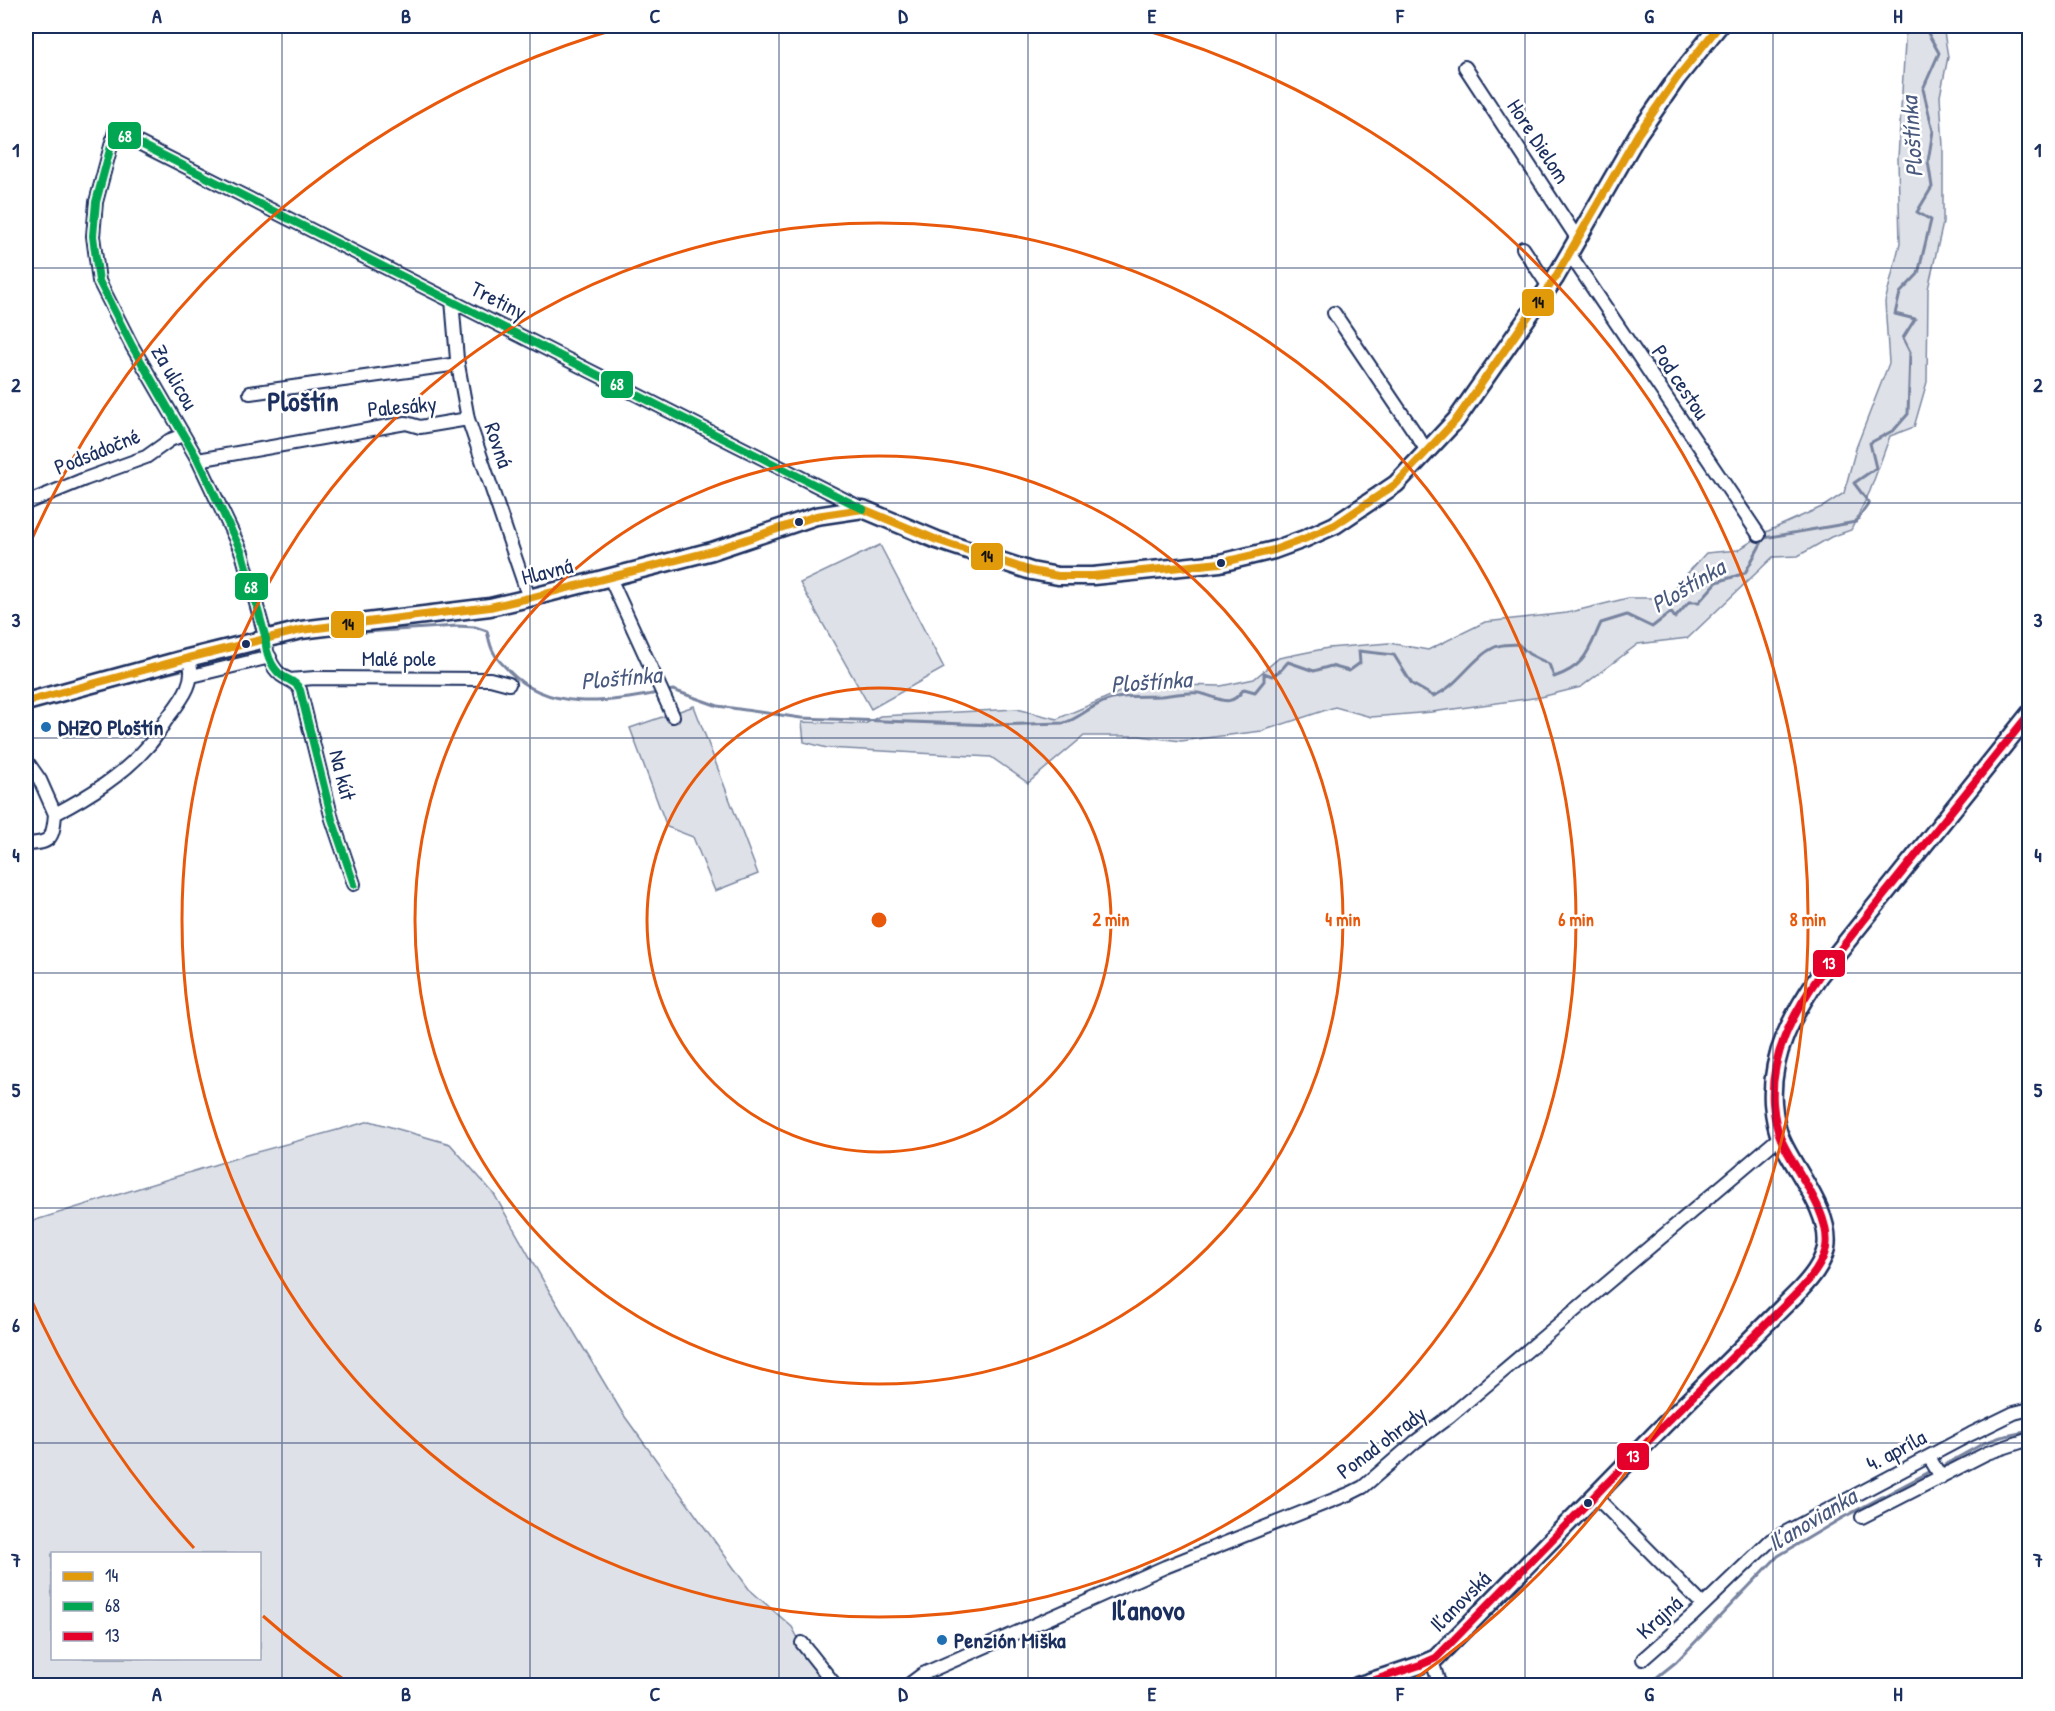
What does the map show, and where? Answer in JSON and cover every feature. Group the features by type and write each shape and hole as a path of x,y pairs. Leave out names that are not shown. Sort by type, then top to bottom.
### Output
{"street":[{"path":"863,509 937,540 1048,574 1093,576 1187,567 1228,561 1274,550 1321,532 1362,509 1396,484 1456,420 1550,287 1642,128 1682,72 1719,26"},
{"name":"Hore Dielom","path":"1465,67 1573,245"},
{"name":"Tretiny","path":"115,131 863,509"},
{"name":"Za ulicou","path":"115,131 96,202 93,236 99,281 198,460 242,553 264,647"},
{"name":"Pod cestou","path":"1573,245 1759,536"},
{"path":"1523,248 1550,287"},
{"name":"Rovná","path":"452,300 458,364 468,419 529,598"},
{"path":"1334,313 1428,452"},
{"path":"250,393 458,364"},
{"name":"Palesáky","path":"198,460 406,423 420,428 468,419"},
{"name":"Podsádočné","path":"26,503 146,457 170,440 183,435"},
{"name":"Hlavná","path":"26,702 191,667 264,647 301,630 489,607 529,598 712,551 816,516 863,509"},
{"path":"610,578 673,716"},
{"path":"55,814 93,792 130,764 149,745 177,706 191,667 264,647"},
{"name":"Na kút","path":"264,647 278,672 298,686 303,696 330,813 354,884"},
{"name":"Malé pole","path":"289,680 315,678 490,679 509,684"},
{"name":"Iľanovská","path":"1357,1686 1432,1661 1815,1273 1826,1247 1826,1232 1822,1215 1780,1137 1773,1102 1775,1069 1784,1036 1798,1007 1830,962 2030,713"},
{"path":"26,760 40,780 55,814 53,832 49,840 26,844"},
{"name":"Ponad ohrady","path":"907,1686 923,1674 1165,1567 1363,1487 1780,1137"},
{"name":"4. apríla","path":"1862,1517 2014,1413 2030,1409"},
{"name":"4. apríla","path":"1703,1605 1771,1540 1935,1468 1987,1453 2014,1442 2030,1439"},
{"path":"1595,1496 1703,1605"},
{"name":"Krajná","path":"1643,1659 1703,1605"},
{"path":"802,1643 836,1686"},
{"path":"1432,1661 1440,1686"}],"shaded area":[{"path":"1906,26 1943,26 1948,57 1940,96 1943,223 1928,289 1927,382 1914,427 1890,436 1870,491 1851,530 1831,537 1798,556 1773,557 1688,638 1638,644 1581,687 1541,697 1432,712 1371,717 1335,707 1262,731 1181,741 1139,736 1084,736 1028,783 991,757 827,748 804,742 802,722 865,724 880,716 1017,709 1057,719 1138,684 1221,686 1254,679 1279,658 1328,648 1389,643 1428,650 1485,622 1567,613 1628,598 1665,598 1706,553 1738,550 1768,531 1824,506 1844,493 1856,448 1889,363 1885,302 1900,243 1898,158"},
{"path":"880,545 944,668 871,709 800,583"},
{"path":"694,706 758,874 715,891 693,837 667,827 630,728"},
{"path":"370,1121 450,1144 494,1194 623,1414 749,1589 792,1627 823,1685 26,1686 26,1223 246,1155"}],"waterway":[{"name":"Ploštínka","path":"667,691 673,690 718,706 801,718 993,725 1064,723 1101,703 1123,697 1198,693 1228,701 1238,696 1244,689 1255,692 1264,681 1264,673 1272,676 1288,662 1314,671 1331,666 1349,671 1360,663 1359,651 1394,655 1412,684 1433,696 1449,687 1486,652 1500,645 1518,644 1529,654 1549,664 1554,677 1565,673 1580,662 1601,623 1627,615 1652,627 1671,612 1675,618 1689,602 1699,602 1717,582 1745,573 1764,538 1856,522 1869,503 1854,483 1876,468 1870,443 1894,430 1908,414 1910,352 1903,338 1915,319 1895,314 1900,293 1918,274 1931,220 1917,212 1932,187 1928,161 1933,131 1923,89 1939,53 1924,26"},
{"name":"Ploštínka","path":"335,634 457,626 475,627 487,631 495,656 509,671 524,684 541,693 579,701 619,699 657,693"},
{"name":"Ploštínka","path":"193,668 265,650"},
{"name":"Ploštínka","path":"120,685 186,669"},
{"name":"Ploštínka","path":"26,711 53,703"},
{"name":"Iľanovianka","path":"1939,1468 1984,1443 2030,1431"},
{"name":"Iľanovianka","path":"1644,1686 1676,1662 1778,1556 1842,1518 1933,1470"}],"transit line":[{"name":"14","path":"26,702 301,630 490,607 712,551 816,516 863,509 937,540 1031,571 1058,576 1093,576 1220,563 1274,550 1304,539 1335,525 1396,484 1456,420 1555,278 1638,134 1677,78 1719,26"},
{"name":"68","path":"354,884 332,819 300,690 294,683 277,672 272,663 242,553 198,460 132,346 99,281 93,236 96,202 115,131 863,509"},
{"name":"13","path":"1357,1686 1436,1658 1800,1290 1816,1271 1826,1248 1823,1221 1811,1192 1781,1139 1774,1112 1775,1068 1785,1036 1800,1005 1819,976 2030,713"}],"place":[{"name":"DHZO Ploštín","path":"46,727"},
{"name":"Penzión Miška","path":"942,1640"}],"district":[{"name":"Ploštín","path":"303,401"},
{"name":"Iľanovo","path":"1148,1610"}]}
